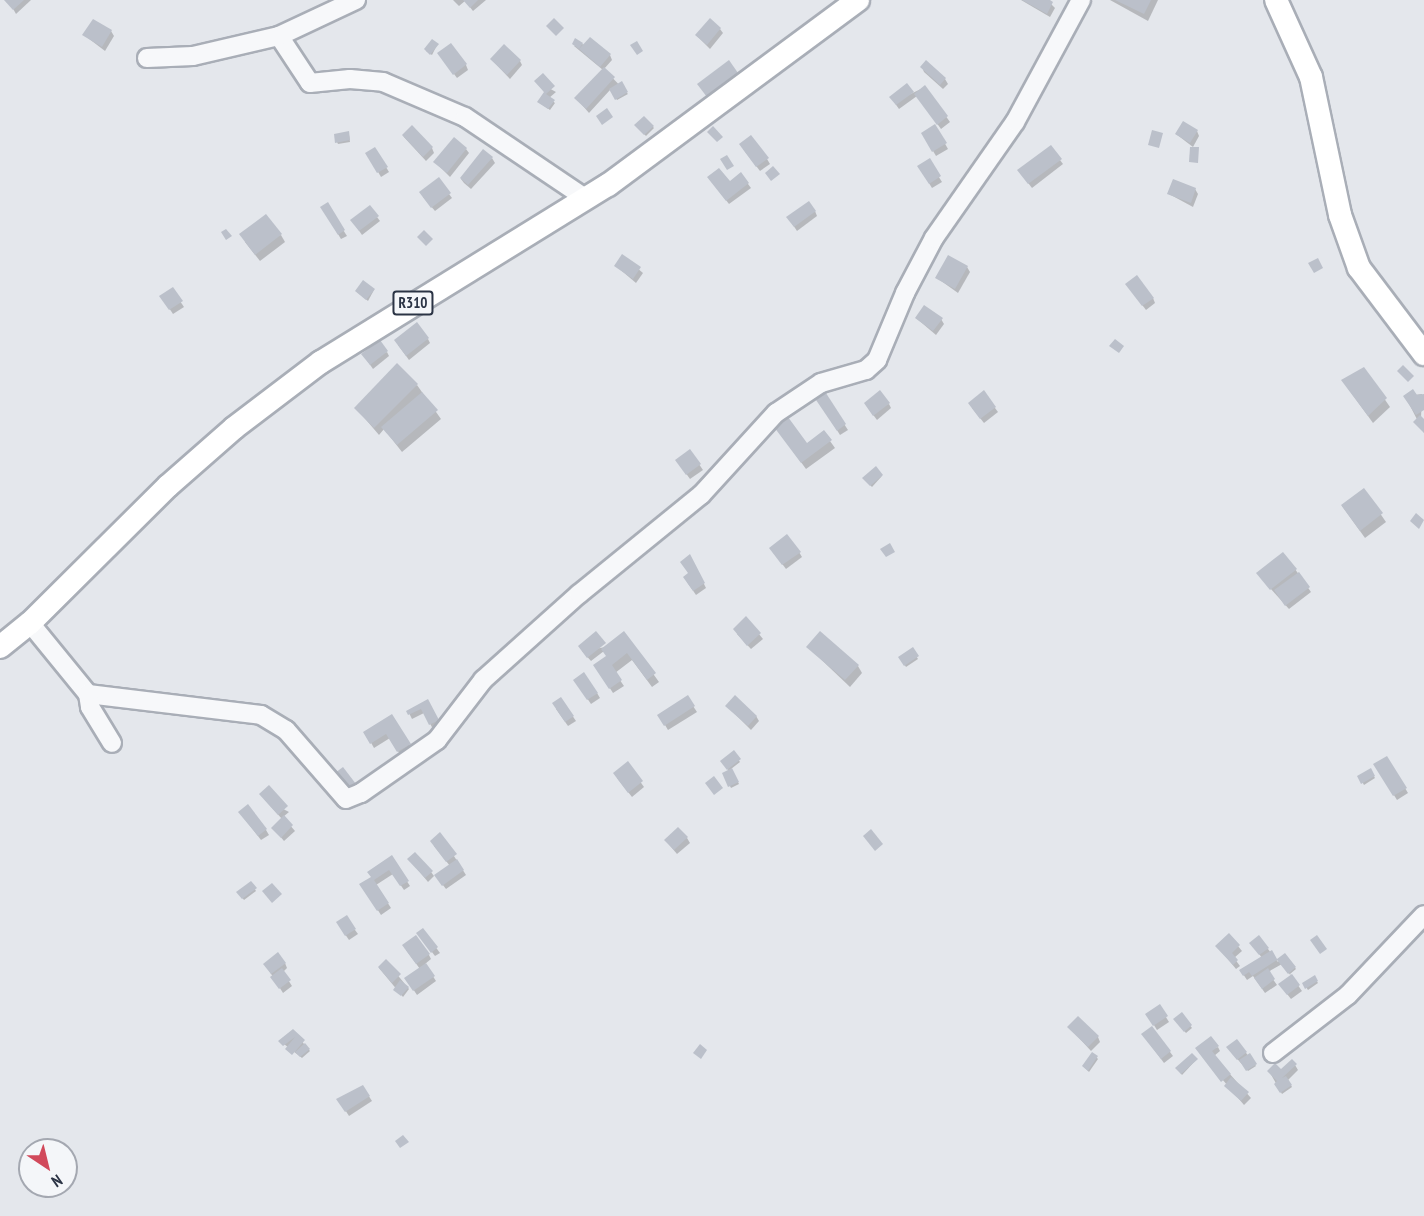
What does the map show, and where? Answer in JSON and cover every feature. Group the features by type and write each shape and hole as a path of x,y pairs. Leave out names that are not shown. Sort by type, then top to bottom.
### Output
{"main road":[{"name":"R310","path":"0,647 30,623 168,486 234,428 330,356 585,198 858,0"},
{"path":"1276,0 1311,76 1340,215 1359,268 1424,354"}],"street":[{"path":"147,58 193,56 279,36 356,0"},
{"path":"88,694 261,715 286,730 346,799 361,793 409,760 451,727 483,680 579,594 701,495 776,413 821,383 866,370 877,360 904,293 934,238 1015,122 1081,0"},
{"path":"279,36 310,83 350,79 383,82 465,117 585,198"},
{"path":"30,623 88,694 90,707 112,743"},
{"path":"1273,1053 1348,995 1424,915"}],"building":[{"path":"4,0 24,0 13,10"},
{"path":"463,0 478,0 470,8"},
{"path":"1022,0 1050,0 1053,2 1047,14"},
{"path":"1115,0 1151,0 1144,14"},
{"path":"554,18 564,28 556,36 546,26"},
{"path":"710,18 721,28 707,45 695,35"},
{"path":"93,19 112,30 102,47 82,35"},
{"path":"590,37 611,54 600,67 579,49"},
{"path":"575,38 583,43 579,49 572,44"},
{"path":"432,39 439,44 430,55 424,49"},
{"path":"637,41 643,51 637,55 630,45"},
{"path":"451,43 467,64 453,75 437,53"},
{"path":"504,44 521,60 507,75 490,59"},
{"path":"729,60 738,73 707,97 697,84"},
{"path":"926,60 946,78 940,85 920,67"},
{"path":"604,67 615,77 586,109 574,98"},
{"path":"543,73 555,86 546,94 555,100 548,109 537,102 544,92 534,81"},
{"path":"622,81 628,92 615,100 609,89"},
{"path":"907,83 914,92 896,105 889,97"},
{"path":"925,85 948,116 937,125 914,94"},
{"path":"607,108 613,117 602,125 596,116"},
{"path":"644,116 654,126 644,135 634,125"},
{"path":"1183,121 1198,130 1190,143 1175,134"},
{"path":"935,124 947,143 932,152 921,133"},
{"path":"412,125 433,147 423,157 402,135"},
{"path":"713,126 723,137 717,142 707,132"},
{"path":"1152,130 1163,133 1159,148 1148,145"},
{"path":"349,131 350,140 335,143 334,134"},
{"path":"751,135 769,158 756,167 739,144"},
{"path":"454,137 467,148 447,173 433,162"},
{"path":"1051,145 1062,159 1028,184 1017,170"},
{"path":"375,147 388,167 377,173 365,153"},
{"path":"1190,147 1199,147 1198,163 1189,162"},
{"path":"483,149 493,157 468,185 460,178"},
{"path":"727,155 734,166 727,170 720,159"},
{"path":"930,158 941,176 929,184 917,166"},
{"path":"773,166 780,174 771,181 765,173"},
{"path":"719,168 730,181 741,172 749,183 726,201 707,177"},
{"path":"439,177 451,193 431,208 419,192"},
{"path":"1173,179 1196,188 1191,203 1167,194"},
{"path":"809,201 816,211 794,227 786,217"},
{"path":"328,202 345,230 338,235 320,207"},
{"path":"370,205 379,216 359,231 350,220"},
{"path":"266,214 282,234 255,255 239,234"},
{"path":"226,229 232,236 226,240 221,232"},
{"path":"424,230 433,239 426,246 417,237"},
{"path":"622,254 641,267 633,279 614,266"},
{"path":"948,255 968,266 955,289 935,278"},
{"path":"1318,258 1323,268 1314,273 1308,263"},
{"path":"1137,275 1154,298 1142,306 1125,284"},
{"path":"363,280 375,289 366,300 355,291"},
{"path":"173,287 183,301 169,310 159,296"},
{"path":"924,305 943,318 933,331 915,318"},
{"path":"417,322 429,338 406,356 394,340"},
{"path":"1115,339 1124,346 1119,353 1109,346"},
{"path":"380,340 388,351 370,365 361,354"},
{"path":"397,363 418,384 374,428 354,408"},
{"path":"1403,365 1414,376 1408,382 1397,371"},
{"path":"1364,367 1387,398 1368,416 1341,380"},
{"path":"1413,389 1417,395 1424,394 1424,410 1416,415 1403,396"},
{"path":"824,390 846,424 837,431 814,397"},
{"path":"880,390 890,403 873,416 864,403"},
{"path":"984,390 996,407 980,419 968,403"},
{"path":"422,392 438,410 397,445 381,427"},
{"path":"1420,415 1424,419 1424,433 1413,422"},
{"path":"788,417 807,443 824,430 832,440 801,463 774,427"},
{"path":"690,449 701,464 686,475 675,460"},
{"path":"876,466 883,475 870,486 862,478"},
{"path":"1364,488 1383,513 1360,531 1341,505"},
{"path":"1416,513 1424,520 1419,529 1410,521"},
{"path":"787,534 801,552 782,565 769,548"},
{"path":"890,543 895,552 886,557 880,549"},
{"path":"1283,552 1297,569 1270,590 1256,573"},
{"path":"690,554 705,583 693,591 683,577 688,573 680,562"},
{"path":"1299,572 1310,587 1285,606 1274,590"},
{"path":"746,616 761,633 747,646 733,629"},
{"path":"596,631 606,643 587,658 578,646"},
{"path":"624,631 656,673 647,680 627,653 612,665 622,680 609,689 593,665 606,656 601,649"},
{"path":"820,631 859,665 845,680 806,647"},
{"path":"913,647 919,656 904,666 898,657"},
{"path":"584,672 598,693 587,700 573,680"},
{"path":"688,695 695,706 664,726 657,715"},
{"path":"735,695 757,716 748,726 725,706"},
{"path":"561,697 574,716 565,722 552,703"},
{"path":"428,699 439,720 429,725 421,709 408,715 406,711"},
{"path":"392,714 411,744 397,752 386,734 370,744 363,732"},
{"path":"734,750 741,759 727,770 720,761"},
{"path":"1387,756 1407,788 1393,796 1373,764"},
{"path":"628,761 643,781 628,793 613,773"},
{"path":"343,767 356,784 347,790 335,773"},
{"path":"732,768 739,782 728,787 722,773"},
{"path":"1371,768 1375,776 1361,784 1357,776"},
{"path":"714,776 723,788 714,795 705,783"},
{"path":"269,785 288,806 278,815 259,794"},
{"path":"248,804 267,829 258,836 238,812"},
{"path":"284,815 293,825 281,838 271,828"},
{"path":"678,827 688,837 674,850 664,840"},
{"path":"871,829 883,844 875,851 863,836"},
{"path":"440,832 457,854 446,862 430,841"},
{"path":"415,852 433,871 425,878 407,859"},
{"path":"392,855 409,881 400,886 389,870 374,880 389,903 377,911 359,884 371,877 367,872"},
{"path":"457,859 464,870 442,886 434,875"},
{"path":"251,881 257,888 242,899 236,892"},
{"path":"272,883 282,894 272,903 262,891"},
{"path":"347,915 356,929 345,936 336,922"},
{"path":"423,928 438,947 431,953 416,933"},
{"path":"1229,933 1240,945 1232,953 1238,960 1233,965 1215,946"},
{"path":"416,935 430,954 416,964 402,945"},
{"path":"1259,935 1269,948 1259,955 1249,943"},
{"path":"1317,935 1327,949 1320,954 1310,940"},
{"path":"1272,950 1277,959 1285,953 1296,967 1288,974 1277,960 1252,976 1249,972 1243,976 1239,970"},
{"path":"278,952 286,963 271,974 263,964"},
{"path":"386,959 401,974 392,983 378,967"},
{"path":"426,963 435,976 413,991 404,978"},
{"path":"282,968 291,980 279,989 270,977"},
{"path":"1268,968 1275,979 1262,989 1254,978"},
{"path":"1292,974 1300,985 1287,995 1278,984"},
{"path":"1315,975 1318,981 1305,989 1302,983"},
{"path":"400,980 409,987 401,996 393,990"},
{"path":"1160,1004 1168,1016 1153,1026 1145,1014"},
{"path":"1182,1012 1192,1025 1184,1032 1173,1019"},
{"path":"1078,1016 1099,1036 1088,1047 1067,1027"},
{"path":"1152,1026 1171,1051 1161,1059 1141,1034"},
{"path":"293,1029 305,1040 292,1055 285,1049 295,1037 283,1046 278,1041"},
{"path":"1211,1036 1219,1046 1212,1051 1231,1074 1221,1082 1195,1048"},
{"path":"1237,1039 1247,1052 1237,1060 1226,1047"},
{"path":"305,1043 310,1049 300,1057 295,1052"},
{"path":"700,1044 707,1050 701,1059 693,1053"},
{"path":"1092,1052 1098,1056 1088,1071 1082,1066"},
{"path":"1192,1053 1198,1059 1181,1074 1175,1068"},
{"path":"1250,1053 1257,1064 1246,1071 1239,1060"},
{"path":"1292,1059 1297,1064 1282,1078 1286,1076 1292,1085 1280,1093 1274,1084 1277,1081 1267,1071 1275,1063 1281,1069"},
{"path":"1231,1077 1249,1092 1241,1101 1224,1086"},
{"path":"363,1085 370,1096 345,1112 336,1099"},
{"path":"403,1135 409,1142 400,1148 395,1141"}]}
